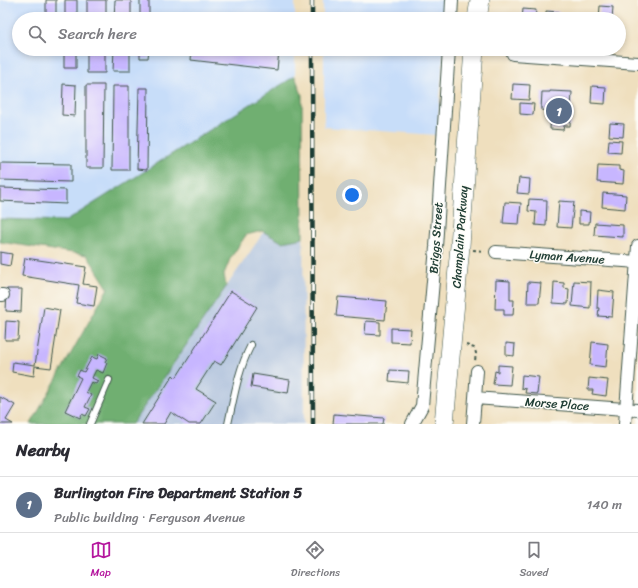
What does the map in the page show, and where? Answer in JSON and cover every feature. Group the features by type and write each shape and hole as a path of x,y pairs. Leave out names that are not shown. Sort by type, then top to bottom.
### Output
{"main road":[{"path":"478,12 480,0"},
{"name":"Champlain Parkway","path":"444,424 460,246 480,56"}],"street":[{"path":"451,12 452,0"},
{"name":"Briggs Street","path":"412,424 422,406 436,247 449,56"},
{"path":"541,56 638,63"},
{"path":"625,424 632,410 638,246"},
{"name":"Lyman Avenue","path":"496,252 637,262"},
{"path":"473,424 477,371"},
{"name":"Morse Place","path":"475,398 632,410"}],"lane":[{"path":"228,424 239,372 251,345"},
{"path":"90,424 109,380"}],"path":[{"path":"465,345 474,348 476,353 475,365 477,371"}],"shaded area":[{"path":"0,0 295,0 295,12 12,12 12,56 295,56 295,76 66,221 0,219"},
{"path":"323,0 448,0 447,12 323,12"},
{"path":"324,56 443,56 437,135 324,127"},
{"path":"303,175 304,424 132,424 226,287"}],"green space":[{"path":"295,76 302,95 303,238 282,242 262,231 246,235 230,259 224,274 226,287 132,424 31,424 108,288 87,255 0,242 0,219 66,221"}],"building":[{"path":"46,0 56,0 56,12 46,12"},
{"path":"65,0 77,0 77,12 65,12"},
{"path":"87,0 106,0 106,12 87,12"},
{"path":"115,0 131,0 131,12 114,12"},
{"path":"140,0 149,0 149,12 140,12"},
{"path":"600,6 613,7 613,12 600,12"},
{"path":"523,9 536,10 536,12 523,12"},
{"path":"64,56 76,56 76,68 64,68"},
{"path":"87,56 105,56 105,73 87,73"},
{"path":"114,56 130,56 130,71 113,71"},
{"path":"140,56 148,56 148,58 140,58"},
{"path":"191,56 278,56 277,70 191,60"},
{"path":"63,84 76,85 75,116 62,115"},
{"path":"513,84 530,85 529,100 512,99"},
{"path":"86,85 104,85 103,168 86,168"},
{"path":"113,86 129,86 129,170 112,170"},
{"path":"592,86 606,87 605,104 591,103"},
{"path":"139,88 148,88 147,170 137,169"},
{"path":"542,92 572,92 570,126 564,126 563,130 550,129 551,111 541,110"},
{"path":"520,103 534,104 533,115 520,114"},
{"path":"610,123 624,124 623,137 609,136"},
{"path":"609,140 622,141 621,153 608,152"},
{"path":"0,163 71,164 71,182 0,180"},
{"path":"598,165 619,166 619,170 624,171 623,184 597,182"},
{"path":"519,178 530,179 529,194 517,193"},
{"path":"0,188 66,190 66,204 0,201"},
{"path":"603,193 626,195 625,209 602,207"},
{"path":"529,199 547,200 546,226 535,225 536,212 528,211"},
{"path":"559,201 574,202 571,228 557,227"},
{"path":"505,202 521,203 519,224 503,223"},
{"path":"579,211 590,212 589,224 579,224"},
{"path":"595,223 623,225 623,237 594,235"},
{"path":"0,252 12,254 10,266 0,264"},
{"path":"25,258 86,267 83,284 97,286 94,306 76,303 79,285 22,276"},
{"path":"496,280 510,281 510,300 514,300 513,315 504,315 504,309 495,309"},
{"path":"574,281 591,282 590,308 572,306"},
{"path":"528,282 541,283 539,303 527,303"},
{"path":"554,282 564,283 564,288 569,289 568,304 553,303"},
{"path":"7,289 22,289 21,312 6,311"},
{"path":"598,290 614,292 612,317 598,316"},
{"path":"231,291 257,307 221,365 214,361 196,389 216,401 201,424 189,424 171,412 164,424 142,424 173,375 176,378"},
{"path":"338,297 387,301 385,320 336,316"},
{"path":"44,307 60,310 51,368 35,366 34,376 12,372 13,362 35,365"},
{"path":"6,321 19,322 18,340 5,340"},
{"path":"366,321 380,322 380,335 365,334"},
{"path":"391,328 411,329 410,343 391,342"},
{"path":"592,342 608,344 606,367 590,365"},
{"path":"506,343 515,344 514,356 506,355"},
{"path":"99,354 107,358 105,362 107,363 103,373 96,370 92,378 98,381 96,384 91,382 86,392 91,395 85,407 90,409 86,416 82,414 80,418 65,411 81,378 77,376 80,370 84,372 92,357 97,359"},
{"path":"498,365 512,366 510,385 493,384 495,371 498,372"},
{"path":"390,370 409,371 408,383 389,381"},
{"path":"253,374 290,380 288,393 251,387"},
{"path":"522,375 539,377 537,394 525,393 526,389 521,388"},
{"path":"589,378 608,380 606,396 592,394 593,390 588,390"},
{"path":"0,397 15,405 6,420 13,424 0,424"},
{"path":"334,414 384,418 383,424 333,424"}],"railway":[{"path":"312,0 312,12"},
{"path":"312,56 313,424"}],"place":[{"name":"Burlington Fire Department Station 5","path":"559,111"}]}
